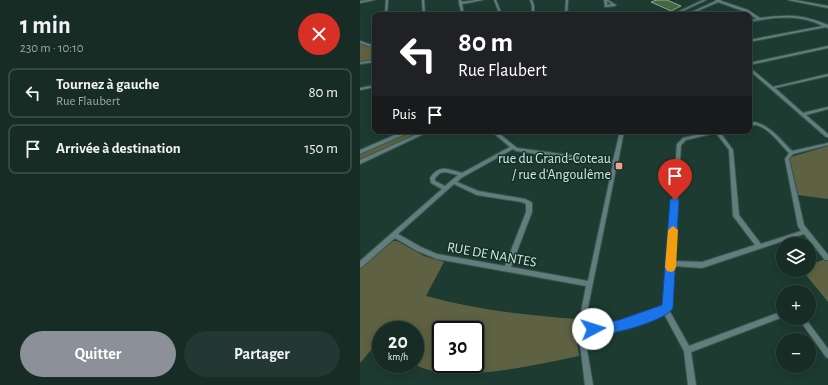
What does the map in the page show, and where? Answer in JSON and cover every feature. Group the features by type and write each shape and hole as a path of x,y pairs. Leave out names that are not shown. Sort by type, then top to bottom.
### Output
{"street":[{"path":"360,2 373,0"},
{"path":"386,12 387,0"},
{"path":"423,0 424,12"},
{"path":"462,12 460,2 482,0"},
{"path":"495,0 500,12"},
{"path":"531,0 533,6 532,12"},
{"path":"565,12 567,0"},
{"path":"678,12 705,0"},
{"path":"692,12 718,0 748,12"},
{"path":"790,0 828,6"},
{"path":"800,0 828,6"},
{"path":"752,15 759,19"},
{"path":"752,20 787,16 815,21 828,27"},
{"path":"752,40 828,27"},
{"path":"360,42 372,45"},
{"path":"752,63 828,47"},
{"path":"360,64 372,62"},
{"path":"752,71 828,136"},
{"path":"772,88 828,75"},
{"path":"360,89 372,87"},
{"path":"803,114 828,108"},
{"path":"752,124 756,123 764,126 791,153"},
{"path":"360,152 401,134"},
{"path":"360,162 421,134"},
{"path":"496,134 512,148 616,163"},
{"path":"590,385 583,344 583,317 621,134"},
{"path":"692,385 687,350 666,310 668,304 679,144 685,139 706,134"},
{"path":"720,134 731,150 737,218 759,246"},
{"path":"827,258 804,232 801,226 787,157 791,153 828,144"},
{"path":"360,265 462,175 512,148"},
{"path":"446,189 434,182 432,178 434,174 445,170 462,175"},
{"path":"454,182 477,193 522,200 529,203 529,212 507,269"},
{"path":"671,262 702,265 804,232"},
{"name":"RUE DE NANTES","path":"395,235 432,255 590,284"},
{"path":"583,329 613,328 666,310"},
{"path":"687,350 776,317"},
{"path":"806,325 828,355"}],"green space":[{"path":"360,43 372,47 372,60 360,62"},
{"path":"403,134 419,134 360,161 360,153"},
{"path":"828,146 828,199 798,195 790,160 791,157"},
{"path":"393,241 397,241 424,256 444,262 426,296 464,305 501,311 577,319 576,336 579,356 517,368 484,372 484,321 432,321 432,370 424,368 424,321 372,321 372,349 360,363 360,269"},
{"path":"828,258 828,302 816,287 816,285 814,285 808,277 816,277 816,262"}],"building":[{"path":"657,0 667,0 681,6 671,11 651,2"}],"slow traffic":[{"path":"671,267 673,230"}],"place":[{"name":"rue du Grand-Coteau / rue d'Angoulême","path":"619,166"}],"route":[{"path":"593,329 619,326 666,310 668,304 675,200"}]}
